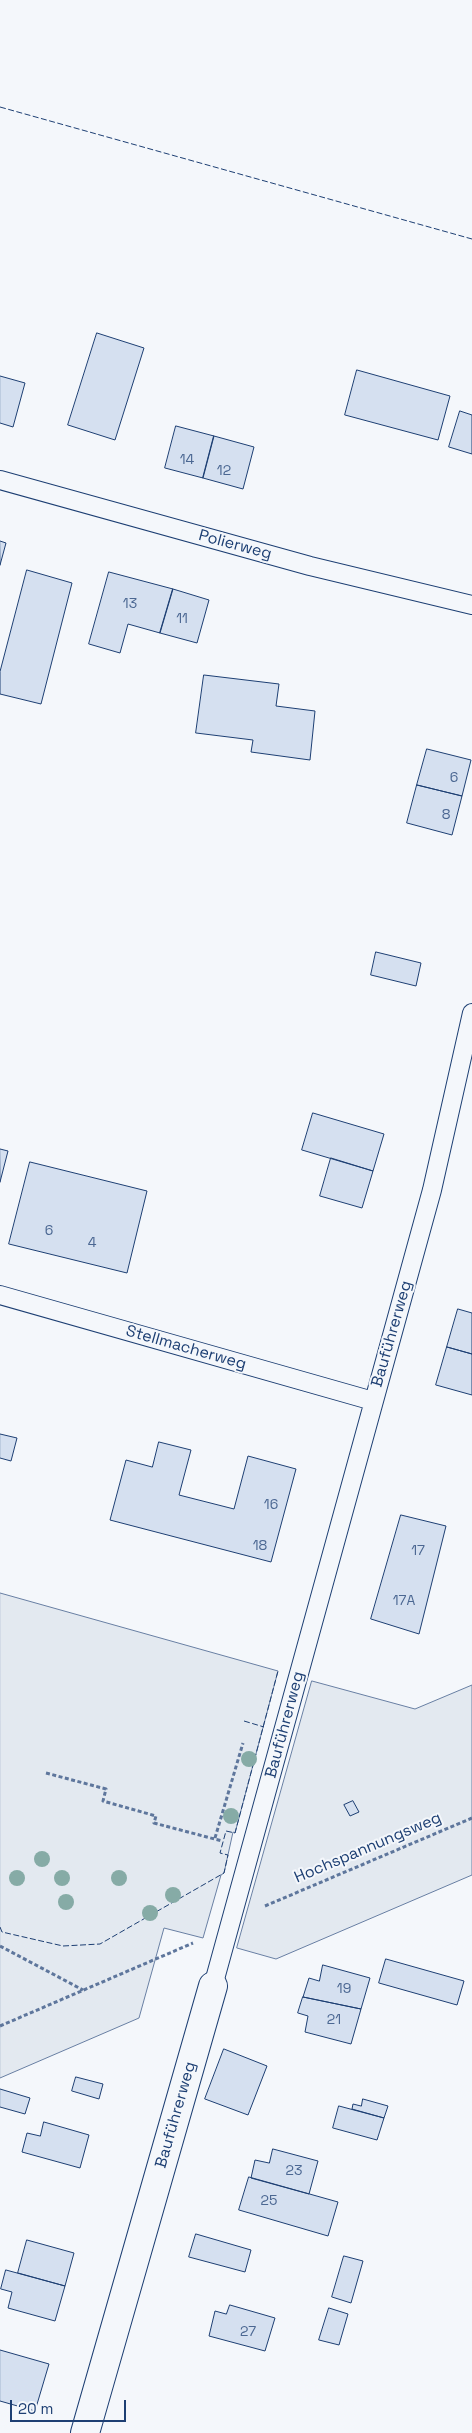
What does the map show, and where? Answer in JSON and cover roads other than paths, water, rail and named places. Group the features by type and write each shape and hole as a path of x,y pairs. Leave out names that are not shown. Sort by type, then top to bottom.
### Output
{"street":[{"name":"Bauführerweg","path":"85,2433 213,1986"}],"lane":[{"name":"Polierweg","path":"0,480 310,566 472,605"},
{"name":"Bauführerweg","path":"213,1986 432,1190 472,1013"},
{"name":"Stellmacherweg","path":"0,1295 373,1401"}]}
